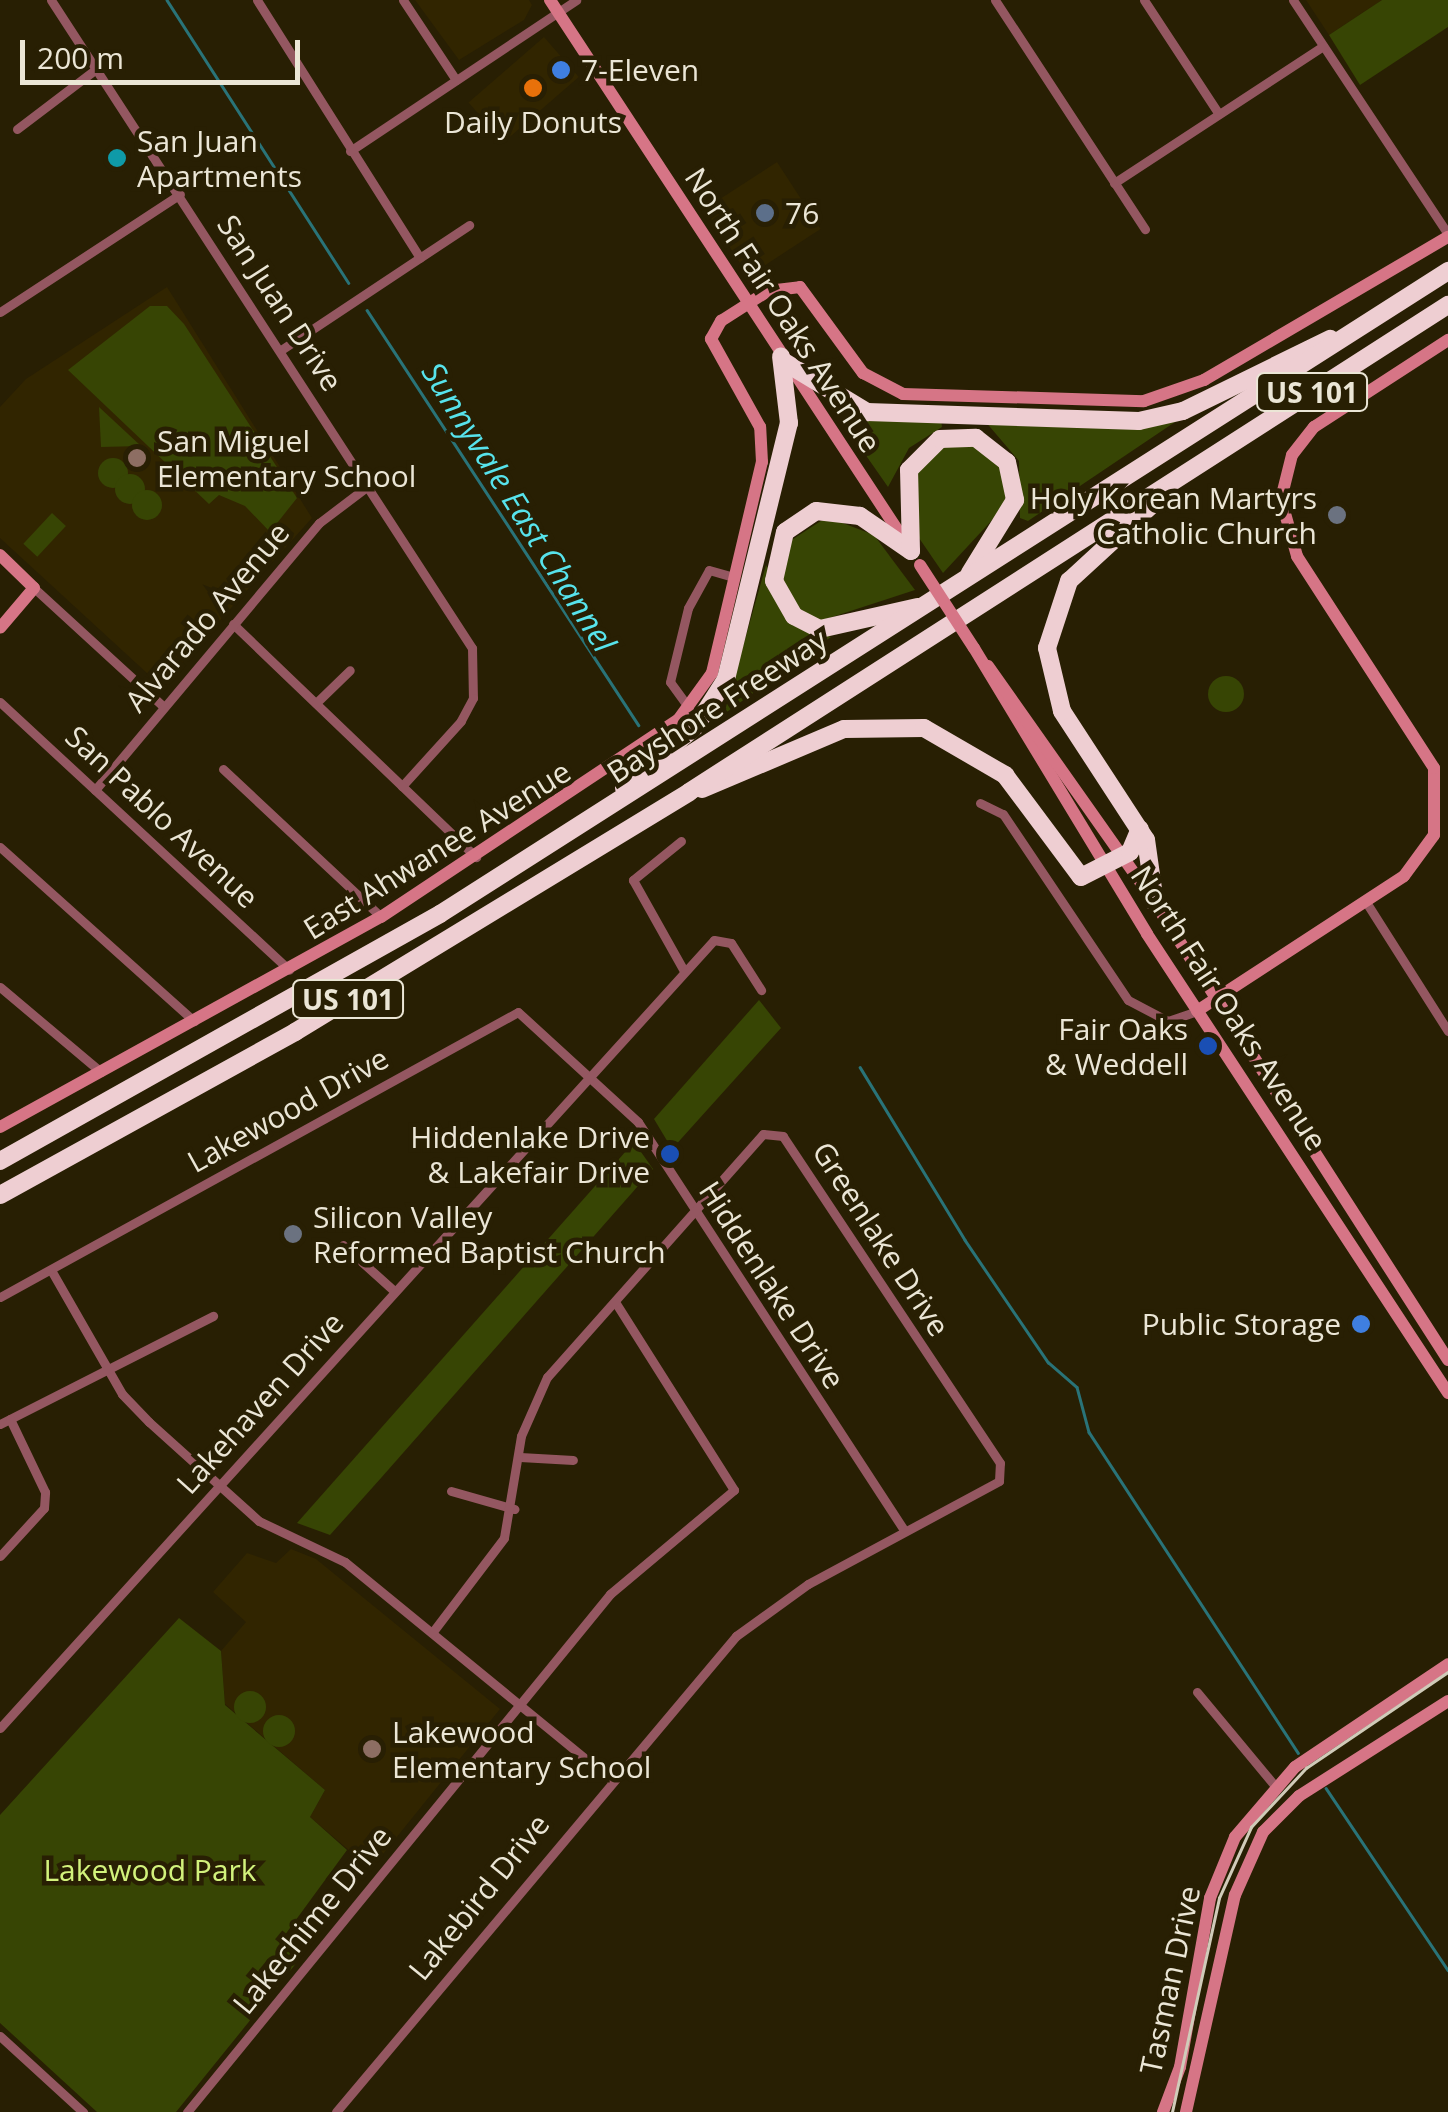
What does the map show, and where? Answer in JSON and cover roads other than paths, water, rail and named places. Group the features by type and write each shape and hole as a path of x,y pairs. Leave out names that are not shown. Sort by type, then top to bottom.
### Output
{"highway":[{"name":"Bayshore Freeway","path":"0,1161 591,820 1448,271"},
{"name":"Bayshore Freeway","path":"0,1196 295,1032 689,792 1448,305"},
{"path":"784,360 867,412 1139,421 1183,411 1354,331"},
{"path":"591,820 720,694 790,422 784,360"},
{"path":"915,558 903,492 914,460 948,437 986,442 1007,462 1015,500 966,579"},
{"path":"1155,903 1140,829 1062,711 1047,648 1068,582 1146,518 1176,480"},
{"path":"915,558 860,516 824,509 785,532 774,581 794,616 820,629 923,607"},
{"path":"689,792 844,728 924,728 1005,775 1072,871 1094,876 1115,862 1140,829"}],"street":[{"name":"San Juan Drive","path":"51,0 456,618 476,677 461,720 402,786"},
{"path":"257,0 420,258"},
{"path":"403,0 456,80"},
{"path":"350,151 456,80 554,6 576,0"},
{"path":"995,0 1145,230"},
{"path":"1144,0 1219,114"},
{"path":"1293,0 1448,236"},
{"name":"North Fair Oaks Avenue","path":"554,6 1115,862 1198,1011 1448,1392"},
{"path":"1114,183 1323,46"},
{"path":"17,129 96,69"},
{"path":"0,312 180,194"},
{"path":"280,350 469,225"},
{"name":"East Ahwanee Avenue","path":"0,1127 382,917 478,858 689,708 712,673 762,444 711,339 748,303 782,284 800,287 863,373 903,394 1144,400 1204,380 1448,236"},
{"path":"980,803 1003,814 1128,1000 1168,1021 1198,1011 1366,902 1429,846 1438,781 1290,543 1282,483 1314,426 1448,340"},
{"name":"Alvarado Avenue","path":"96,790 319,523 368,486"},
{"path":"0,555 164,707"},
{"path":"689,708 670,688 688,608 709,570 734,577"},
{"path":"0,628 34,588"},
{"path":"233,624 478,858"},
{"path":"316,704 350,670"},
{"name":"San Pablo Avenue","path":"0,702 288,970"},
{"path":"223,769 382,917"},
{"path":"681,841 633,880 684,971 724,936 760,990"},
{"path":"0,847 194,1021"},
{"name":"North Fair Oaks Avenue","path":"1115,862 1155,903 1448,1360"},
{"path":"1366,902 1448,1031"},
{"name":"Lakehaven Drive","path":"0,1728 637,1021 661,1005 684,971"},
{"path":"0,986 101,1072"},
{"name":"Lakewood Drive","path":"0,1298 518,1012 590,1074"},
{"name":"Hiddenlake Drive","path":"590,1074 638,1122 905,1531"},
{"name":"Greenlake Drive","path":"694,1212 763,1134 783,1136 1001,1477"},
{"path":"432,1633 504,1538 514,1509 520,1457 547,1377 694,1212"},
{"path":"343,1245 392,1289"},
{"path":"51,1270 105,1368 220,1486 260,1522 345,1562 608,1778"},
{"name":"Lakechime Drive","path":"187,2112 610,1594 734,1490 615,1302"},
{"path":"0,1556 44,1508 46,1492 5,1422 213,1316"},
{"path":"520,1457 574,1460"},
{"name":"Lakebird Drive","path":"336,2112 608,1778 736,1636 905,1531 1001,1477"},
{"path":"450,1491 514,1509"},
{"name":"Tasman Drive","path":"1163,2112 1180,2068 1210,1898 1235,1838 1275,1786 1448,1664"},
{"path":"1197,1692 1275,1786"},
{"name":"Tasman Drive","path":"1186,2112 1234,1895 1264,1832 1299,1796 1448,1701"},
{"path":"0,2036 83,2112"}],"waterway":[{"name":"Sunnyvale East Channel","path":"167,0 349,283"},
{"name":"Sunnyvale East Channel","path":"367,310 639,725"},
{"name":"Sunnyvale East Channel","path":"860,1067 965,1240 1048,1362 1077,1387 1089,1432 1298,1753"},
{"name":"Sunnyvale East Channel","path":"1326,1788 1448,1970"}],"tram line":[{"path":"1172,2112 1219,1898 1251,1827 1306,1768 1448,1672"}],"place":[{"name":"7-Eleven","path":"561,70"},
{"name":"Daily Donuts","path":"533,88"},
{"name":"San Juan Apartments","path":"117,158"},
{"name":"76","path":"765,213"},
{"name":"San Miguel Elementary School","path":"137,458"},
{"name":"Holy Korean Martyrs Catholic Church","path":"1337,515"},
{"name":"Fair Oaks & Weddell","path":"1208,1046"},
{"name":"Hiddenlake Drive & Lakefair Drive","path":"670,1154"},
{"name":"Silicon Valley Reformed Baptist Church","path":"293,1234"},
{"name":"Public Storage","path":"1361,1324"},
{"name":"Lakewood Elementary School","path":"372,1749"}],"park label":[{"name":"Lakewood Park","path":"150,1870"}]}
